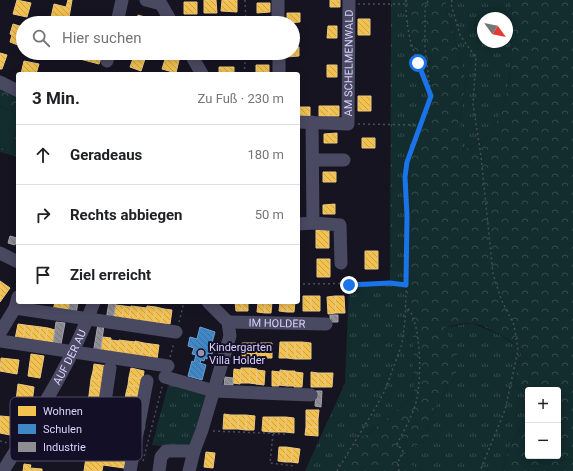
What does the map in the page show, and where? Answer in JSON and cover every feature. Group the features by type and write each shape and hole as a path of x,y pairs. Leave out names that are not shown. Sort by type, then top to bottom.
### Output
{"street":[{"path":"119,16 122,0"},
{"path":"146,0 163,2 169,16"},
{"path":"278,0 278,16"},
{"name":"AM SCHELMENWALD","path":"300,122 348,124 349,2"},
{"path":"194,60 201,72"},
{"path":"278,60 279,72"},
{"path":"0,82 16,90"},
{"path":"312,122 313,223"},
{"path":"313,160 344,160"},
{"path":"300,224 313,223 340,225 341,263"},
{"path":"0,253 16,261"},
{"path":"0,333 16,304"},
{"path":"25,304 87,319 176,332"},
{"name":"AUF DER AU","path":"48,397 73,353 93,304"},
{"path":"190,471 194,451 202,430 230,336 228,322 210,304"},
{"name":"IM HOLDER","path":"228,322 326,324"},
{"path":"0,341 73,353 166,372 214,391 311,395"},
{"path":"106,397 110,368"},
{"path":"142,410 147,381"},
{"path":"159,471 160,457 166,451 194,451"},
{"name":"AUF DER AU","path":"3,471 10,460"},
{"path":"130,471 132,461"}],"path":[{"path":"245,0 246,16"},
{"path":"406,0 407,29 418,63 430,90"},
{"path":"337,471 385,390 402,344 405,320 406,285 407,216 405,177 410,149 431,96 426,48 425,8 428,0"},
{"path":"452,0 450,4 460,35 476,58 473,104 481,156 493,274 501,299 514,325 518,350 505,410 480,471"},
{"path":"349,2 406,4"},
{"path":"244,72 245,60"},
{"path":"348,124 420,125"},
{"path":"300,284 390,283 406,285"},
{"path":"399,471 398,462 403,451 397,444 407,425 417,399 419,378 418,340 413,317 405,305"},
{"path":"202,430 287,434"},
{"path":"272,434 270,463 295,466"}],"green space":[{"path":"391,0 406,0 407,29 431,96 410,149 405,177 407,266 405,320 413,331 414,397 366,435 358,438 337,471 305,471 345,383 349,285 390,283"},
{"path":"406,0 446,0 446,7 466,81 460,117 462,151 486,137 495,124 502,108 507,91 511,48 513,48 513,12 511,12 511,0 573,0 573,471 503,471 510,445 525,420 524,392 514,385 522,351 490,329 470,323 443,328 457,348 456,375 433,410 426,440 408,450 401,460 423,471 337,471 358,438 366,435 414,397 413,331 405,320 407,266 405,177 410,149 431,96 407,29"},
{"path":"446,0 511,0 511,12 477,12 477,48 511,48 510,72 507,91 495,124 484,139 461,151 460,117 466,81 446,7"},
{"path":"0,89 16,98 16,113 0,106"},
{"path":"0,106 16,113 16,133 11,150 0,147"},
{"path":"16,133 16,156 0,152 0,147 11,150"},
{"path":"471,323 498,334 522,351 514,385 524,392 525,420 510,445 503,471 423,471 401,460 408,450 426,440 433,410 456,375 443,328"},
{"path":"169,382 206,393 190,447 185,449 152,445"}],"building: Wohnen":[{"path":"17,0 31,3 27,16 13,14"},
{"path":"68,0 72,0 69,16 51,16 54,4 66,7"},
{"path":"204,0 216,0 217,13 204,13"},
{"path":"222,0 237,0 237,12 221,11"},
{"path":"330,0 340,0 340,7 330,7"},
{"path":"184,2 197,2 197,14 184,14"},
{"path":"257,3 270,3 270,12 257,13"},
{"path":"287,13 300,13 300,16 287,16"},
{"path":"358,19 370,19 370,35 358,35"},
{"path":"13,24 16,25 16,44 10,42 12,35 10,34"},
{"path":"328,26 337,26 337,38 327,38"},
{"path":"0,53 7,55 2,69 0,69"},
{"path":"84,60 100,60 99,64"},
{"path":"132,60 145,60 141,71 130,67"},
{"path":"165,60 179,60 176,72 162,69"},
{"path":"24,61 39,64 37,72 21,72"},
{"path":"256,65 269,65 269,72 256,72"},
{"path":"327,65 337,65 337,77 327,77"},
{"path":"219,67 234,67 234,72 219,72"},
{"path":"358,96 371,96 371,111 358,111"},
{"path":"319,106 329,106 329,116 319,116"},
{"path":"329,106 339,106 339,116 329,116"},
{"path":"300,107 310,107 310,116 300,116"},
{"path":"337,133 337,143 324,143 324,134"},
{"path":"362,138 375,138 375,148 362,148"},
{"path":"323,172 336,172 336,182 323,182"},
{"path":"335,204 335,214 323,214 323,205"},
{"path":"316,230 329,230 329,248 316,248"},
{"path":"365,251 378,251 378,269 365,269"},
{"path":"317,259 330,259 330,277 317,277"},
{"path":"0,281 10,288 0,302"},
{"path":"303,296 311,296 311,311 303,311"},
{"path":"311,296 320,296 320,311 311,311"},
{"path":"335,296 336,313 328,314 327,297"},
{"path":"335,296 344,296 345,313 336,313"},
{"path":"54,304 62,304 61,311 53,310"},
{"path":"62,304 70,304 68,313 61,311"},
{"path":"235,304 241,304 242,311 236,311"},
{"path":"241,304 248,304 248,311 242,311"},
{"path":"258,304 265,304 265,313 257,312"},
{"path":"265,304 272,304 271,313 265,313"},
{"path":"280,304 287,304 287,312 279,311"},
{"path":"287,304 295,304 294,312 287,312"},
{"path":"116,305 124,306 122,320 114,319"},
{"path":"124,306 131,307 129,321 122,320"},
{"path":"131,306 139,307 137,321 129,320"},
{"path":"147,306 156,307 153,322 145,321"},
{"path":"139,307 147,308 145,322 137,321"},
{"path":"156,307 164,309 161,323 153,322"},
{"path":"164,309 172,310 170,324 161,323"},
{"path":"18,324 25,325 23,340 15,339"},
{"path":"25,325 33,326 30,342 23,340"},
{"path":"33,326 41,327 38,343 30,342"},
{"path":"41,327 48,328 45,344 38,343"},
{"path":"48,328 55,330 53,345 45,344"},
{"path":"103,337 111,338 109,353 100,352"},
{"path":"111,340 119,341 117,356 108,354"},
{"path":"119,340 127,341 125,356 117,354"},
{"path":"127,341 135,342 133,357 125,356"},
{"path":"135,341 144,343 141,357 133,356"},
{"path":"280,342 287,342 287,358 279,358"},
{"path":"287,342 295,342 295,359 287,358"},
{"path":"295,342 302,342 302,359 295,359"},
{"path":"302,342 311,343 311,359 302,359"},
{"path":"144,343 151,344 149,358 141,357"},
{"path":"242,343 250,343 250,358 242,358"},
{"path":"250,343 257,343 257,358 250,358"},
{"path":"257,343 264,343 264,358 257,358"},
{"path":"264,343 272,343 272,358 264,358"},
{"path":"151,344 159,345 157,359 149,358"},
{"path":"31,354 44,356 40,378 28,376"},
{"path":"1,358 19,360 17,374 0,371"},
{"path":"94,364 107,366 106,373 93,371"},
{"path":"131,368 144,371 143,379 129,377"},
{"path":"241,368 250,368 249,383 240,383"},
{"path":"250,368 257,369 257,384 249,383"},
{"path":"234,369 241,370 240,384 233,383"},
{"path":"257,370 265,371 264,385 256,384"},
{"path":"280,370 288,371 287,386 279,385"},
{"path":"93,371 106,373 105,382 91,379"},
{"path":"272,371 280,372 279,386 272,386"},
{"path":"288,371 295,371 294,386 287,386"},
{"path":"295,372 303,373 302,387 294,387"},
{"path":"311,372 318,373 318,387 311,387"},
{"path":"318,373 325,373 325,387 318,387"},
{"path":"325,373 333,373 332,387 325,387"},
{"path":"129,377 143,379 141,387 128,385"},
{"path":"91,379 105,382 104,389 90,387"},
{"path":"18,384 34,387 33,397 16,397"},
{"path":"128,385 141,387 140,395 126,393"},
{"path":"90,387 104,389 102,397 89,395"},
{"path":"126,393 140,395 140,397 125,397"},
{"path":"89,395 102,397 89,397"},
{"path":"306,410 319,410 318,419 306,418"},
{"path":"224,414 231,415 230,429 223,429"},
{"path":"231,415 238,415 238,429 230,429"},
{"path":"238,415 246,415 246,430 238,429"},
{"path":"246,415 255,416 254,430 246,430"},
{"path":"0,416 10,417 10,435 0,433"},
{"path":"263,417 271,417 270,432 262,431"},
{"path":"271,417 278,417 278,432 270,432"},
{"path":"278,417 286,417 285,432 278,432"},
{"path":"286,417 294,418 294,433 285,432"},
{"path":"306,418 318,419 318,427 306,427"},
{"path":"306,427 318,427 318,436 305,435"},
{"path":"279,447 286,447 285,462 278,461"},
{"path":"286,447 293,448 291,462 285,462"},
{"path":"293,448 300,449 298,463 291,462"},
{"path":"206,452 215,453 213,468 204,467"},
{"path":"85,461 125,461 124,468 103,465 102,471 84,471"},
{"path":"24,464 31,465 30,468 42,469 42,471 23,471"}],"building: Schulen":[{"name":"Kindergarten Villa Holder","path":"200,327 215,332 212,343 215,344 212,354 209,353 207,359 205,358 204,361 201,360 200,363 206,365 202,380 188,376 192,361 194,362 196,355 192,354 194,348 188,346 190,337 197,339"}],"building: Industrie":[{"path":"10,236 16,238 15,245 8,243"},
{"path":"70,304 78,304 76,314 68,313"},
{"path":"109,304 116,304 113,321 106,320"},
{"path":"330,315 338,315 338,322 330,322"},
{"path":"56,322 65,323 61,344 53,343"},
{"path":"98,324 104,325 100,355 93,354"},
{"path":"225,377 233,378 233,385 224,385"},
{"path":"316,391 322,391 321,407 315,406"}],"place":[{"name":"Kindergarten Villa Holder","path":"201,353"}],"route":[{"path":"349,285 390,283 406,285 407,216 405,177 410,149 431,96 430,90 418,63"}]}
